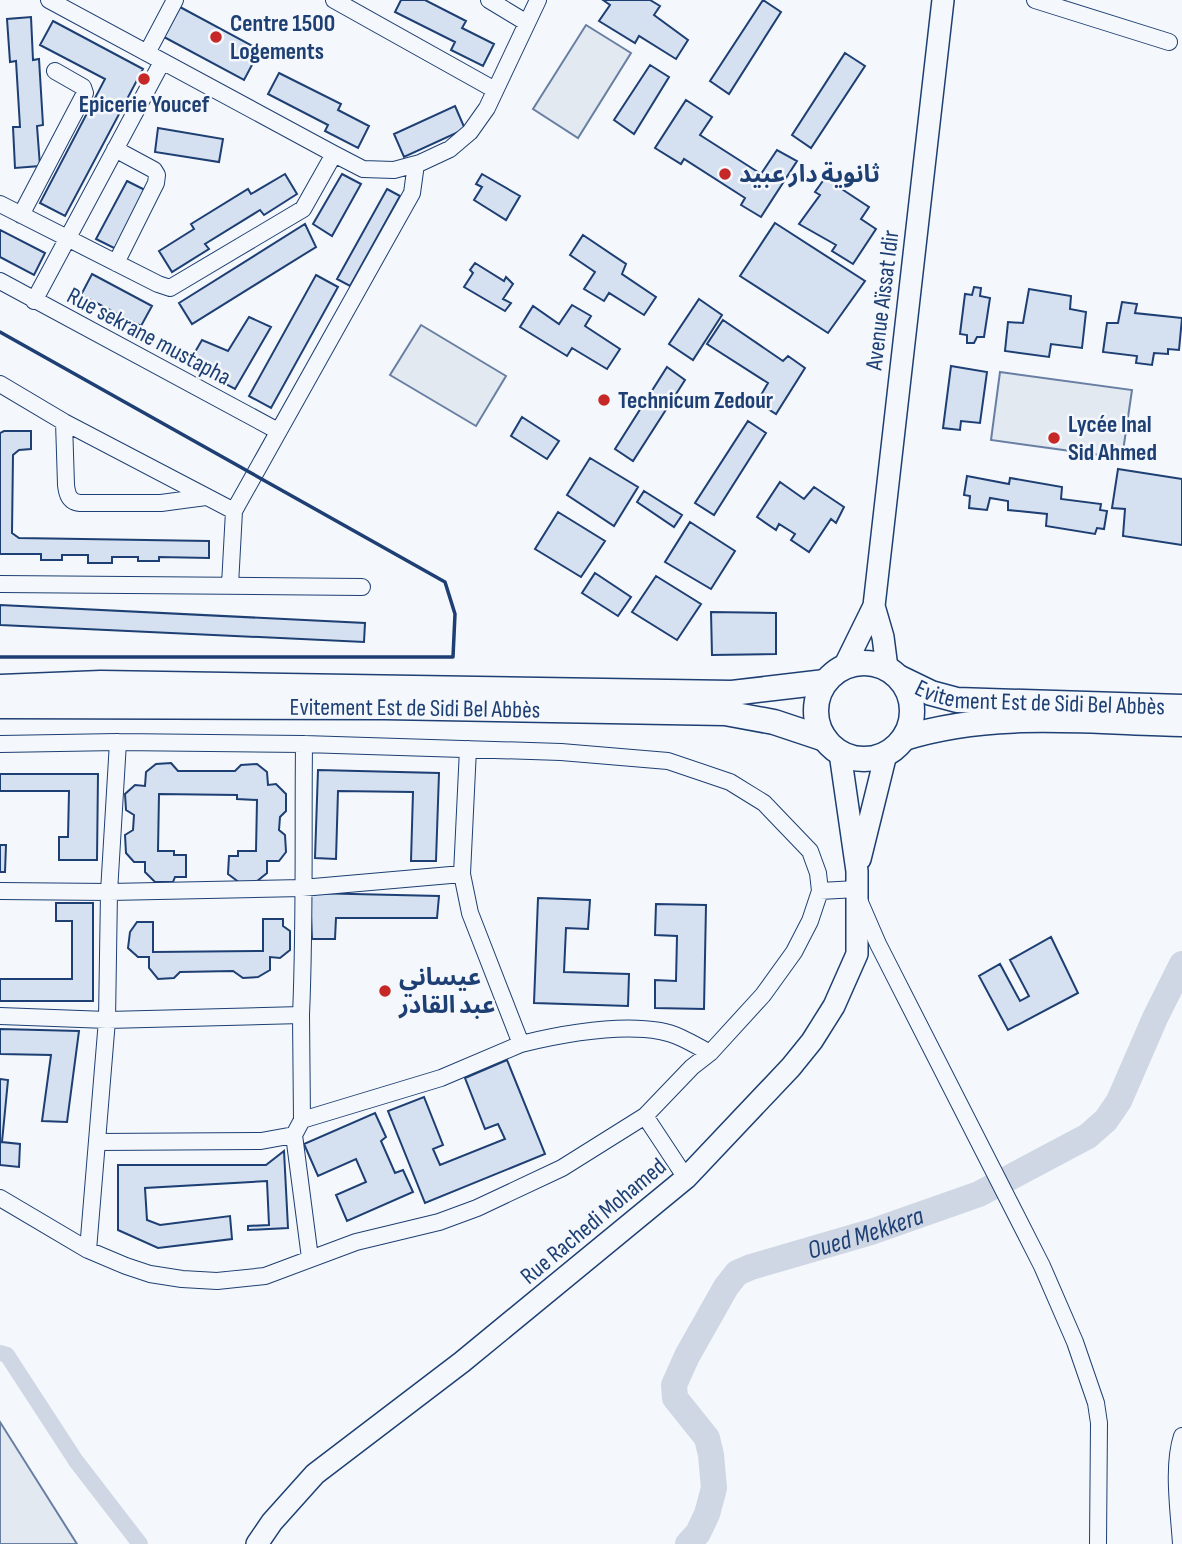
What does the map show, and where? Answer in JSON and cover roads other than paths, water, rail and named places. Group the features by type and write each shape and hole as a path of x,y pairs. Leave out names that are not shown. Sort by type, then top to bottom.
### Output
{"highway":[{"path":"869,662 894,673 911,697 913,707 909,729 895,746 877,757 858,759 833,746 816,716 820,692 834,674 869,662"},
{"name":"Evitement Est de Sidi Bel Abbès","path":"894,673 930,693 957,700 1182,707"},
{"name":"Evitement Est de Sidi Bel Abbès","path":"0,687 102,683 732,693 834,674"},
{"name":"Evitement Est de Sidi Bel Abbès","path":"0,706 455,707 725,713 774,722 833,746"},
{"name":"Evitement Est de Sidi Bel Abbès","path":"895,746 937,728 1005,721 1182,724"}],"main road":[{"name":"Avenue Aïssat Idir","path":"874,606 943,0"},
{"path":"874,606 894,673"},
{"path":"834,674 874,606"},
{"path":"833,746 857,886"},
{"path":"857,886 895,746"},
{"name":"Rue Rachedi Mohamed","path":"257,1544 272,1522 316,1474 504,1328 686,1178 791,1068 813,1041 834,1006 857,954 857,886"}],"street":[{"path":"49,0 363,169 394,170 416,164 450,149 470,131 487,108 538,0"},
{"path":"147,53 175,0"},
{"path":"334,0 495,90"},
{"path":"489,0 527,23"},
{"path":"1035,0 1169,42"},
{"path":"34,300 162,62"},
{"path":"21,215 85,93 83,87 55,71"},
{"path":"115,149 154,170 157,178 116,263"},
{"path":"0,204 164,287 176,286 303,209 334,154"},
{"path":"230,585 234,511 412,192 416,164"},
{"name":"Rue sekrane mustapha","path":"0,281 278,431"},
{"path":"0,384 64,422 234,511"},
{"path":"64,422 65,485 69,498 76,502 162,503 206,496"},
{"path":"0,584 362,587"},
{"path":"88,1250 107,1020 108,892 118,742"},
{"path":"0,744 304,744 561,752 668,761 730,782 764,803 810,851 820,891 810,921 793,952 763,995 645,1116 562,1168 477,1208 439,1222 356,1242 265,1276 217,1281 150,1274 126,1266 88,1250 0,1198"},
{"path":"304,744 302,1120 294,1135 310,1258"},
{"path":"468,749 462,874 470,913 521,1044"},
{"path":"0,891 302,888 462,874"},
{"path":"820,891 857,886 878,944 989,1159 1070,1330 1096,1403 1100,1489 1098,1544"},
{"path":"0,1016 107,1020 301,1015"},
{"path":"302,1120 441,1078 521,1044 561,1035 646,1030 669,1033 710,1052"},
{"path":"645,1116 686,1178"},
{"path":"98,1142 261,1141 294,1135"},
{"path":"1181,1544 1178,1465 1182,1436"}],"waterway":[{"name":"Oued Mekkera","path":"688,1544 698,1533 707,1514 714,1488 707,1438 675,1398 674,1385 687,1356 726,1287 737,1273 871,1232 979,1194 1088,1136 1106,1120 1119,1101 1182,964"},
{"path":"0,1353 7,1355 76,1461 140,1544"}],"place":[{"name":"Centre 1500 Logements","path":"216,37"},
{"name":"Epicerie Youcef","path":"144,79"},
{"name":"ثانوية دار عبيد","path":"725,174"},
{"name":"Technicum Zedour","path":"604,400"},
{"name":"Lycée Inal Sid Ahmed","path":"1054,438"},
{"name":"عيساني عبد القادر","path":"385,991"}]}
